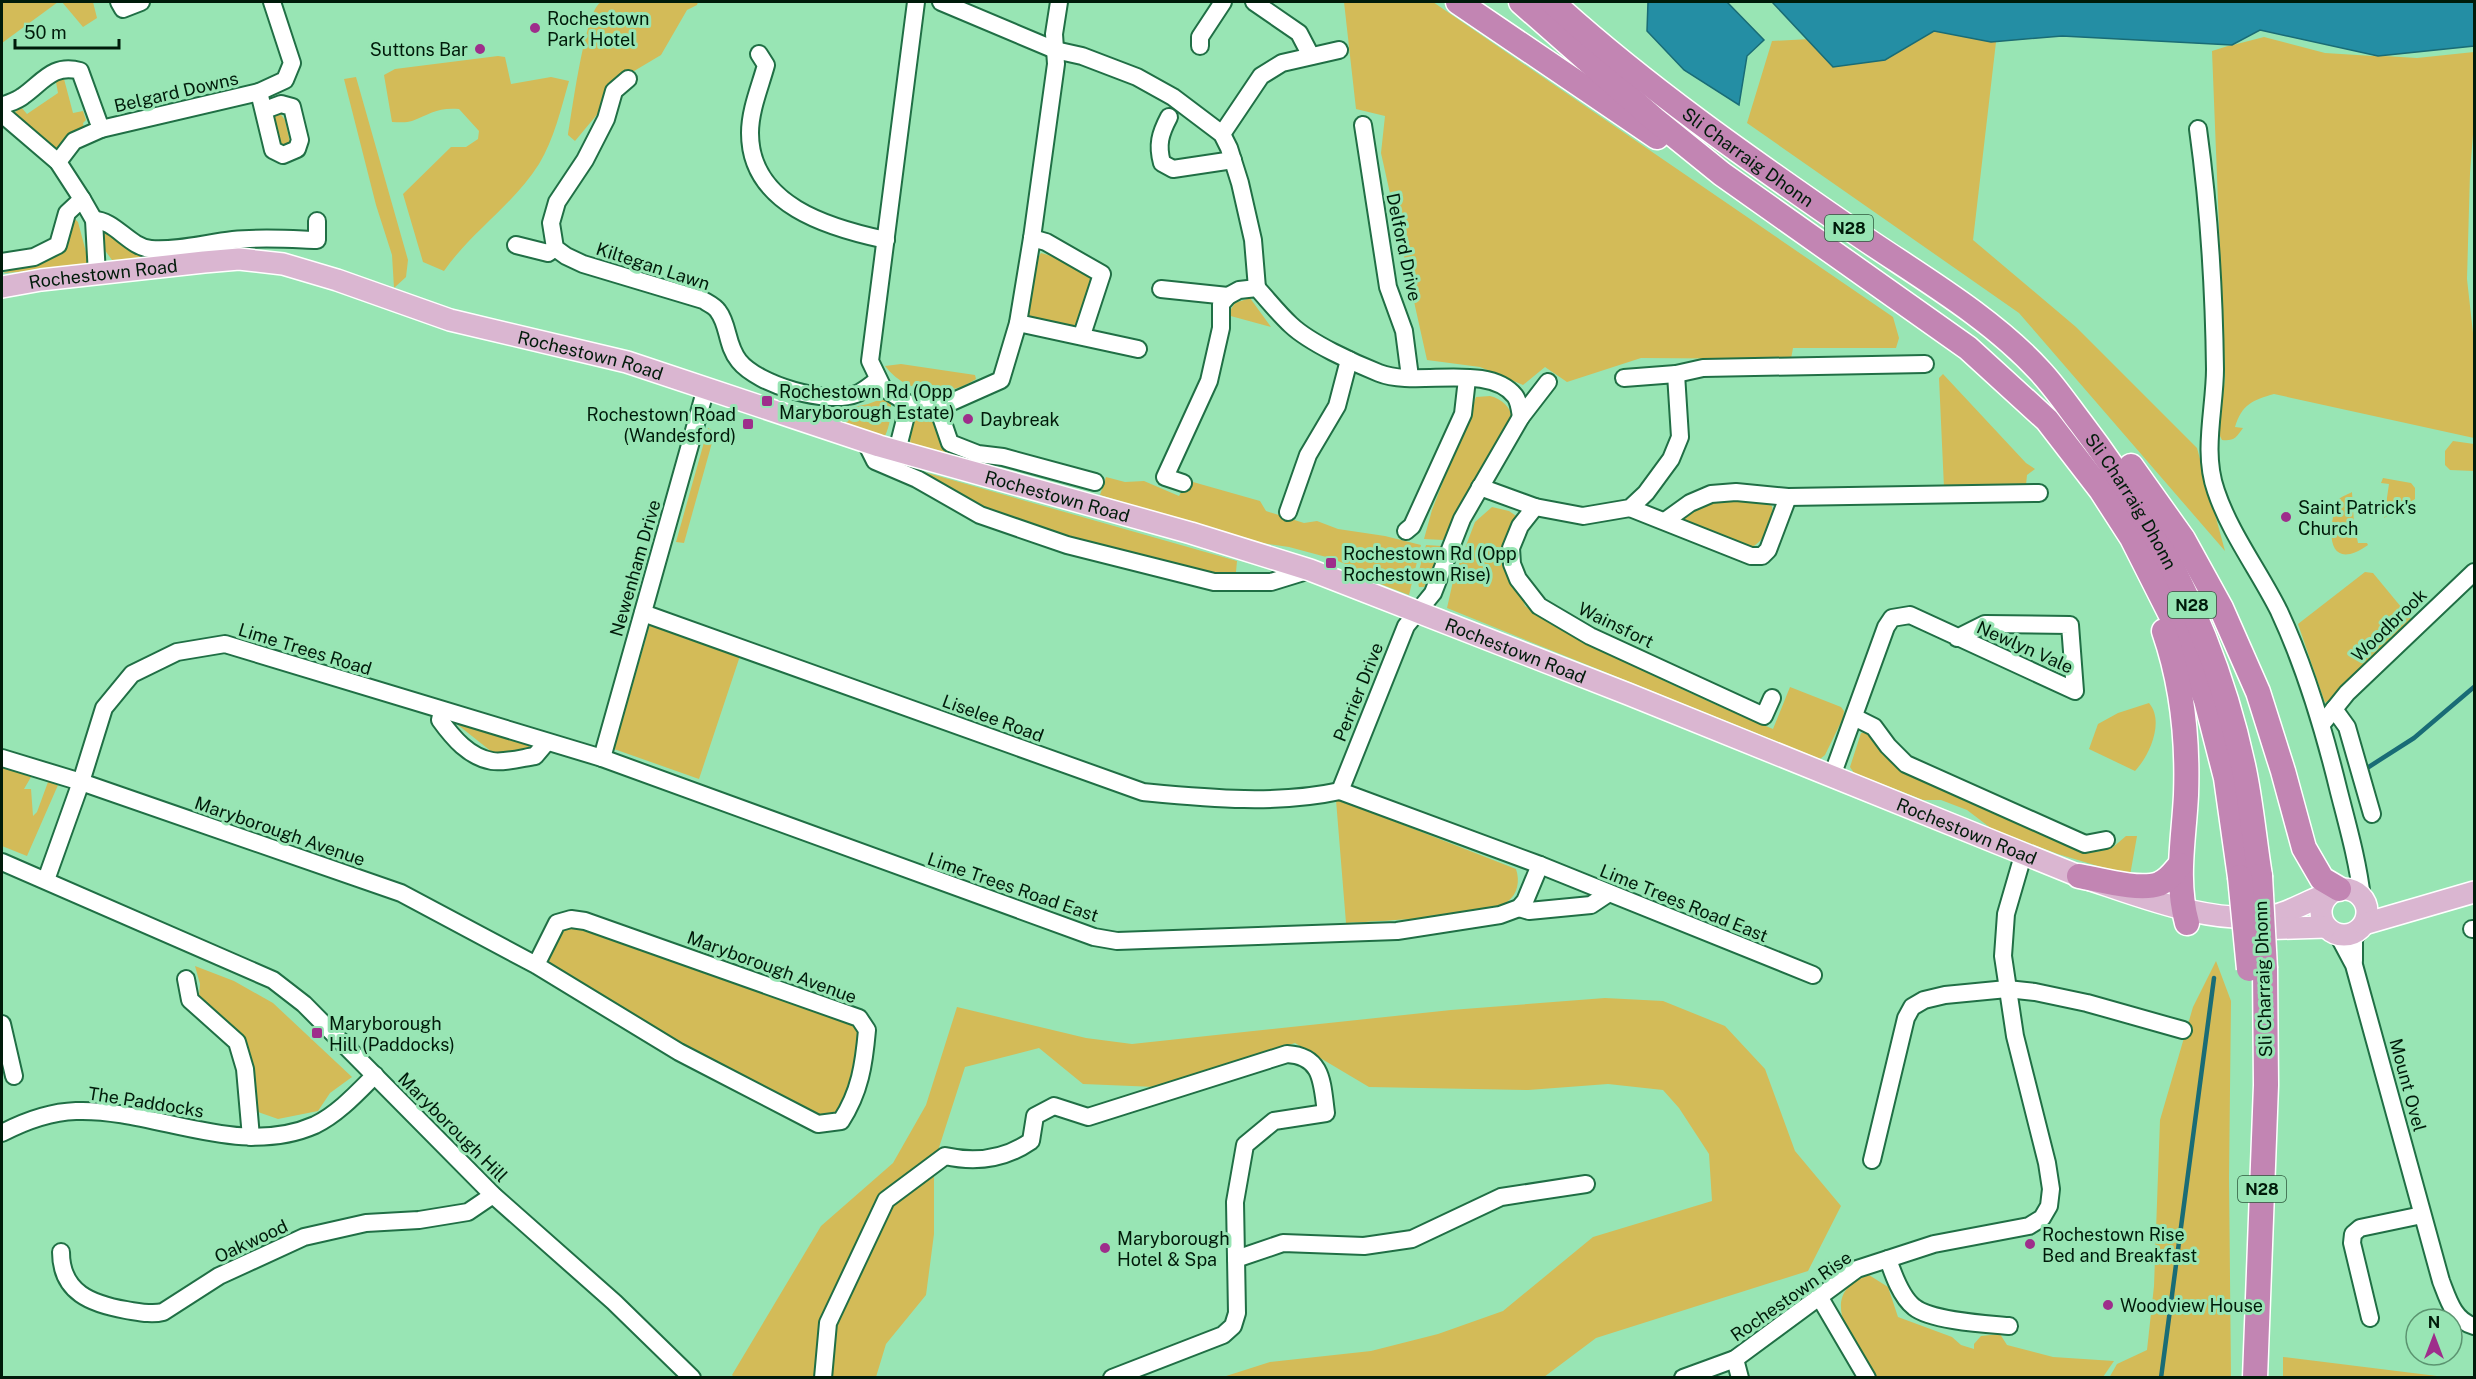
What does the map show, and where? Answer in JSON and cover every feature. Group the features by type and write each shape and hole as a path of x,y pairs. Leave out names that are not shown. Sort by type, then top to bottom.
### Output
{"highway":[{"name":"N28","path":"1458,2 1636,125 1722,174"},
{"name":"N28","path":"1521,2 1646,112 1722,174"},
{"name":"N28","path":"1552,2 1656,87"},
{"path":"1573,2 1656,87"},
{"name":"Sli Charraig Dhonn","path":"1656,87 1766,171 1987,323 2040,371 2113,465 2152,529 2190,599 2220,681 2243,765 2266,1085 2255,1377"},
{"name":"Sli Charraig Dhonn","path":"1722,174 1968,348 2047,420 2101,490 2132,538 2179,631 2206,700 2250,876"},
{"path":"2040,371 2069,396 2124,456 2182,540 2221,608 2258,692 2304,848 2322,879 2348,894"},
{"path":"2132,538 2170,649 2186,735 2186,794 2180,865 2180,893 2185,916"},
{"path":"2079,876 2141,886 2158,884 2170,877 2180,865"}],"main road":[{"name":"Rochestown Road","path":"2,286 239,259 283,264 357,286 450,320 627,362 897,451 1191,532 1310,570 1417,610 2024,852 2079,876 2123,902 2173,920 2185,916 2277,915 2348,894 2381,906 2426,905"},
{"name":"Rochestown Road","path":"2185,916 2225,930 2347,929 2475,892"},
{"path":"2348,894 2367,912 2347,929 2320,913 2325,898 2348,894"}],"street":[{"path":"119,2 123,9 141,2"},
{"name":"Belgard Downs","path":"58,162 74,141 101,129 260,92 285,80 292,63 272,2"},
{"path":"916,2 870,361 883,388 909,404 938,408 1001,380 1018,323 1056,63 1054,50 1059,2"},
{"path":"941,2 1054,50 1082,56 1137,77 1173,97 1222,134 1233,160 1253,240 1257,288 1292,327 1349,360 1382,374 1467,378 1499,383 1516,397 1521,417"},
{"path":"1200,46 1200,37 1223,2"},
{"path":"1254,2 1299,33 1311,56"},
{"path":"1222,134 1261,76 1282,63 1339,50"},
{"path":"759,54 764,58 766,65 750,132 752,153 761,177 779,196 817,222 886,240"},
{"name":"Belgard Downs","path":"97,275 94,220 82,199 58,162 2,115 44,77 69,68 80,71 101,129"},
{"path":"516,245 548,253 555,248 551,223 557,202 585,160 606,119 614,91 628,79"},
{"name":"Belgard Downs","path":"260,92 265,110"},
{"path":"1169,117 1161,132 1159,149 1162,164 1173,169 1233,160"},
{"name":"Delford Drive","path":"1363,125 1388,287 1404,331 1410,377"},
{"path":"2198,129 2211,261 2215,370 2210,455 2215,490 2246,553 2278,610 2300,660 2322,724 2357,860 2348,894"},
{"path":"2,262 34,257 58,245 67,213 82,199"},
{"path":"94,220 102,220 130,241 147,249 171,250 253,238 316,240 317,221"},
{"path":"1032,238 1047,242 1102,274 1082,336"},
{"name":"Kiltegan Lawn","path":"555,248 583,264 703,300 718,310 724,323 729,346 740,363 752,372 791,390 840,397 856,394 875,382 883,388"},
{"path":"1183,483 1166,477 1209,381 1221,328 1221,304 1228,296 1239,290 1257,288"},
{"path":"1161,289 1228,296"},
{"path":"1018,323 1138,349"},
{"path":"1288,512 1308,455 1337,406 1349,360"},
{"path":"1624,378 1676,374 1703,368 1925,364"},
{"path":"1630,508 1646,493 1671,459 1680,438 1676,374"},
{"path":"1406,531 1412,526 1463,414 1467,378"},
{"name":"Perrier Drive","path":"1340,791 1406,626 1432,593 1462,519 1480,487 1521,417 1548,382"},
{"name":"Newenham Drive","path":"605,759 706,388"},
{"path":"897,451 909,404"},
{"path":"938,408 950,443 978,454 1003,457 1095,482"},
{"path":"865,441 874,461 917,479 980,514 1067,545 1214,582 1270,582 1310,570"},
{"path":"1480,487 1535,507 1583,516 1630,508 1751,556 1762,556 1768,550 1788,497"},
{"path":"1665,521 1690,503 1712,494 1736,492 1788,497 2039,493"},
{"name":"Wainsfort","path":"1535,507 1520,526 1511,548 1512,564 1518,579 1539,606 1590,636 1764,716 1772,698"},
{"name":"Woodbrook","path":"2322,724 2347,693 2396,644 2475,572"},
{"name":"Liselee Road","path":"643,613 1143,792 1198,798 1282,798 1340,791"},
{"name":"Newlyn Vale","path":"1832,776 1886,627 1892,618 1910,615 1957,638 2075,691 2070,625 1984,624 1957,638"},
{"name":"Lime Trees Road","path":"46,880 81,782 104,708 132,674 177,652 225,645 605,759"},
{"path":"2334,710 2347,727 2372,814"},
{"path":"442,711 440,720 453,738 471,753 492,761 535,756 546,743"},
{"path":"1854,717 1875,727 1888,747 1906,764 2085,844 2106,840"},
{"name":"Maryborough Avenue","path":"2,758 81,782 401,893 536,965 679,1052 818,1124 841,1121 853,1103 863,1071 867,1030 859,1018 585,921 571,919 557,923 536,965"},
{"name":"Lime Trees Road East","path":"605,759 1094,937 1117,940 1397,931 1500,915 1519,908 1529,911 1591,905 1609,893"},
{"name":"Lime Trees Road East","path":"1340,791 1540,865 1813,975"},
{"name":"Rochestown Rise","path":"1683,1377 1735,1359 1857,1269 1934,1244 2029,1226 2042,1218 2049,1206 2051,1189 2047,1164 2015,1036 2003,957 2006,914 2024,852"},
{"name":"Maryborough Hill","path":"2,862 273,980 304,1004 493,1195 614,1302 692,1377"},
{"path":"1519,908 1525,900 1540,865"},
{"name":"Mount Ovel","path":"2347,929 2354,939 2354,965 2422,1215 2452,1309 2467,1325 2475,1326"},
{"path":"186,979 190,1000 237,1042 245,1069 251,1137"},
{"path":"1872,1160 1906,1018 1912,1007 1924,1000 1945,995 2007,989 2035,992 2087,1003 2183,1030"},
{"path":"2,1024 14,1076"},
{"path":"824,1377 828,1323 886,1200 945,1156 976,1160 1016,1151 1031,1141 1035,1116 1054,1106 1088,1117 1287,1054 1300,1054 1311,1061 1319,1073 1326,1113 1274,1121 1245,1145 1235,1202 1237,1313 1233,1326 1223,1335 1112,1377"},
{"name":"The Paddocks","path":"2,1133 46,1115 77,1111 251,1137 296,1132 317,1124 348,1102 375,1075"},
{"path":"1236,1258 1282,1243 1364,1246 1412,1239 1501,1197 1586,1184"},
{"name":"Oakwood","path":"61,1252 61,1266 76,1293 100,1305 153,1314 163,1312 219,1276 304,1238 366,1223 420,1220 468,1212 493,1195"},
{"path":"2370,1317 2352,1243 2354,1234 2360,1228 2422,1215"},
{"path":"1888,1258 1894,1278 1912,1306 1921,1312 1970,1322 2009,1326"},
{"path":"1820,1298 1867,1377"},
{"path":"1735,1359 1740,1377"}],"shaded area":[{"path":"2,2 58,2 2,43"},
{"path":"62,2 93,2 97,18 83,27"},
{"path":"698,2 697,5 687,10 661,55 624,77 605,105 575,141 568,135 576,86 589,24 594,10 600,3"},
{"path":"1344,2 1433,2 1893,317 1899,338 1896,348 1793,348 1791,359 1641,358 1567,382 1545,367 1523,385 1480,367 1427,360 1381,153 1385,116 1356,109"},
{"path":"2474,2 2474,46 2384,56 2417,58 2474,52 2474,122 2467,279 2474,342 2474,438 2274,394 2249,404 2241,413 2235,427 2243,428 2234,438 2222,440 2219,434 2225,377 2212,51 2231,45 2062,36 1996,42 1973,240 2076,327 2197,448 2225,551 2019,313 1747,123 1772,41","holes":["2260,30 2373,55 2325,53 2264,37 2233,45"]},
{"path":"505,57 511,84 551,77 569,81 553,134 539,164 517,193 444,271 423,262 403,194 451,147 466,147 478,139 479,131 459,109 440,110 410,122 392,122 384,75 395,69"},
{"path":"356,77 408,260 406,277 394,288 392,255 376,205 344,79"},
{"path":"61,78 64,79 73,113 83,111 86,120 83,123 84,129 50,155 13,114 21,107 27,114 58,93 56,82"},
{"path":"278,111 285,120 291,147 282,152 269,113"},
{"path":"72,216 78,222 90,267 3,273 53,254"},
{"path":"97,223 119,243 146,259 112,260 101,245"},
{"path":"1041,253 1065,260 1088,274 1093,287 1078,325 1074,329 1026,317 1036,261"},
{"path":"1250,298 1271,327 1227,315 1235,303"},
{"path":"901,364 975,375 976,379 952,389 927,391 904,383 885,366"},
{"path":"1943,374 2026,463 2035,469 2027,475 2026,485 2018,488 1944,488 1939,378"},
{"path":"1490,396 1505,404 1512,419 1504,427 1443,540 1424,539 1432,510 1476,397"},
{"path":"884,398 891,403 890,420 885,436 875,435 827,419 826,413 868,404"},
{"path":"922,409 933,417 941,443 960,460 915,447 910,443 914,412"},
{"path":"708,428 715,432 684,543 676,542"},
{"path":"2453,441 2474,444 2474,471 2450,470 2445,465 2445,451"},
{"path":"897,467 924,472 1237,561 1236,572 1209,576 1066,541 981,511"},
{"path":"1106,477 1125,482 1144,481 1179,496 1186,483 1193,482 1260,501 1266,511 1304,523 1317,521 1338,529 1385,536 1421,545 1409,595 1360,576 1348,565 1330,558 1289,547 1248,541 1100,495"},
{"path":"2383,478 2411,483 2415,488 2415,499 2384,518 2389,484 2381,483"},
{"path":"2352,492 2358,543 2368,545 2349,554 2342,554 2333,545 2333,517 2338,501"},
{"path":"1718,499 1755,499 1772,506 1772,519 1764,537 1749,549 1693,528 1684,520 1686,513"},
{"path":"1492,507 1509,511 1519,518 1518,579 1525,606 1585,641 1647,672 1773,729 1790,687 1841,707 1844,711 1843,718 1825,755 1820,759 1447,608 1454,577 1475,522"},
{"path":"1426,545 1442,546 1424,587 1419,587 1417,578"},
{"path":"2365,572 2373,573 2411,619 2343,690 2325,703 2298,624"},
{"path":"650,624 740,656 699,779 614,749"},
{"path":"2149,703 2154,711 2155,729 2150,748 2135,771 2089,749 2098,724 2118,713"},
{"path":"458,722 530,743 528,751 497,756 458,725"},
{"path":"1861,733 1873,733 1923,777 2096,852 2112,848 2126,836 2137,836 2129,881 2113,879 2101,867 2058,854 1992,829 1967,810 1941,800 1923,800 1854,773 1850,767"},
{"path":"2,767 31,777 24,789 31,789 33,816 37,812 48,782 58,785 27,856 2,846"},
{"path":"1336,800 1516,869 1518,883 1516,891 1507,902 1478,911 1455,915 1346,923"},
{"path":"571,919 709,966 867,1030 845,1114 813,1122 536,965"},
{"path":"2216,961 2231,1001 2229,1178 2231,1377 2109,1378 2117,1364 2147,1350 2154,1286 2160,1120 2193,1007"},
{"path":"195,966 234,981 273,1003 352,1077 330,1093 318,1111 278,1119 258,1112 250,1054 233,1026 212,1011 199,996 200,984"},
{"path":"1605,998 1663,1001 1725,1026 1765,1069 1795,1151 1841,1206 1808,1271 1596,1338 1544,1377 1223,1377 1270,1362 1371,1351 1438,1334 1503,1311 1593,1237 1712,1201 1709,1154 1679,1108 1663,1090 1608,1084 1528,1090 1369,1087 1295,1043 1156,1087 1083,1084 1039,1048 965,1067 934,1163 934,1234 926,1295 886,1344 876,1377 735,1378 732,1375 821,1226 893,1163 926,1105 957,1007 1086,1038 1132,1044 1451,1010"},
{"path":"1869,1275 1888,1287 1898,1317 1952,1337 1961,1345 1974,1349 1974,1344 1981,1336 2000,1334 2007,1345 2053,1357 2114,1361 2103,1377 1877,1377 1850,1337 1841,1308 1843,1295 1852,1284"},
{"path":"2283,1357 2445,1377 2283,1377"}],"water":[{"path":"1648,2 1727,2 1764,40 1747,56 1739,105 1684,70 1647,31"},
{"path":"1772,2 2474,2 2474,46 2378,56 2260,30 2232,45 2062,36 1991,42 1934,31 1885,60 1833,67"}],"waterway":[{"path":"2364,770 2414,738 2474,687"},
{"path":"2161,1378 2214,978"}],"place":[{"name":"Rochestown Park Hotel","path":"535,28"},
{"name":"Suttons Bar","path":"480,49"},
{"name":"Rochestown Rd (Opp Maryborough Estate)","path":"767,401"},
{"name":"Daybreak","path":"968,419"},
{"name":"Rochestown Road (Wandesford)","path":"748,424"},
{"name":"Saint Patrick's Church","path":"2286,517"},
{"name":"Rochestown Rd (Opp Rochestown Rise)","path":"1331,563"},
{"name":"Maryborough Hill (Paddocks)","path":"317,1033"},
{"name":"Rochestown Rise Bed and Breakfast","path":"2030,1244"},
{"name":"Maryborough Hotel & Spa","path":"1105,1248"},
{"name":"Woodview House","path":"2108,1305"}]}
